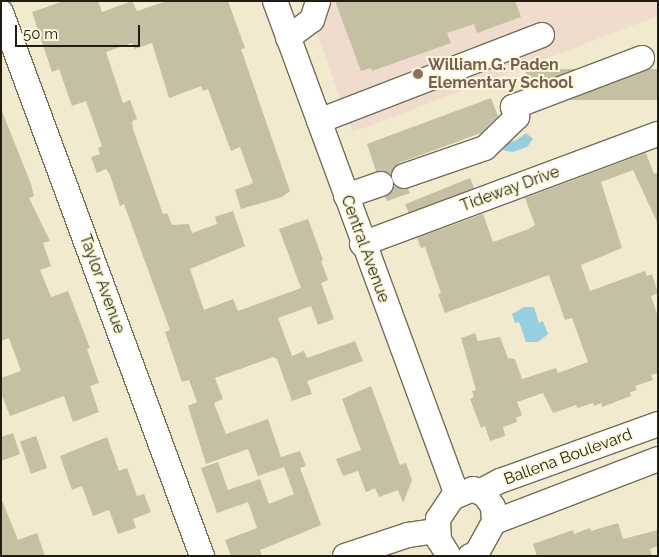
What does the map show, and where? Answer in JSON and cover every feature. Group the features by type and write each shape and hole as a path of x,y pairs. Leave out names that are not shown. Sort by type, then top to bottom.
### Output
{"street":[{"name":"Central Avenue","path":"275,1 362,244 468,494 485,495 493,507 494,522"},
{"path":"288,38 312,20 318,1"},
{"name":"Taylor Avenue","path":"1,12 202,556"},
{"path":"319,121 542,35"},
{"path":"404,176 485,148 517,117 513,107 642,58"},
{"name":"Tideway Drive","path":"362,244 658,134"},
{"path":"346,196 381,184"},
{"name":"Ballena Boulevard","path":"468,494 658,424"},
{"name":"Ballena Boulevard","path":"494,522 658,459"},
{"path":"449,556 443,550 437,531 443,508 468,494"},
{"path":"474,555 494,522"},
{"path":"345,556 408,535 437,531"}],"shaded area":[{"name":"William G. Paden Elementary School","path":"305,1 658,1 658,16 353,132"}],"water":[{"path":"526,133 533,139 527,147 513,152 503,150 505,142 515,141"},
{"path":"524,307 534,307 539,323 543,321 548,334 538,342 526,342 519,322 515,323 512,314"}],"building":[{"path":"64,1 98,1 102,12 132,1 137,11 167,1 228,1 245,48 241,49 290,191 282,197 241,209 235,190 253,183 240,147 231,151 208,89 203,91 201,86 169,98 152,43 135,49 132,43 106,52 123,103 130,100 137,119 132,121 133,129 163,214 167,213 172,225 189,224 192,233 217,224 215,217 233,211 245,246 190,269 204,310 233,299 238,311 301,288 279,229 308,219 323,260 321,261 328,280 321,283 334,319 318,325 311,306 278,318 292,356 304,351 307,358 355,341 363,361 307,381 312,394 292,401 277,359 273,357 215,378 223,399 214,403 226,434 268,419 281,457 300,451 306,466 300,468 321,525 260,550 262,556 231,556 225,540 257,528 248,502 217,513 201,468 218,462 228,490 260,479 269,504 294,494 284,467 258,476 248,449 206,464 188,406 197,402 189,380 182,382 165,332 170,330 124,204 120,206 110,175 106,169 97,173 91,157 100,154 98,148 102,146 86,101 72,106 59,69 52,72 32,12"},
{"path":"335,1 515,1 521,17 477,33 474,24 447,33 451,43 372,71 371,68 361,71"},
{"path":"526,69 658,69 658,100 526,100"},
{"path":"491,98 498,116 481,133 399,163 390,174 376,171 367,144"},
{"path":"1,109 31,184 34,196 29,198 50,241 43,243 51,266 40,270 51,297 68,291 90,348 87,349 99,383 90,386 99,412 73,422 64,396 10,416 1,393 1,378 21,371 9,338 1,341"},
{"path":"646,153 654,174 658,173 658,224 633,170 601,182 622,248 581,265 590,291 645,271 647,276 652,274 658,293 651,296 658,317 658,373 651,375 653,380 635,386 637,390 630,392 631,396 602,407 601,403 594,406 593,403 578,408 576,405 553,413 543,393 517,402 522,415 516,418 517,422 503,427 505,436 490,441 485,426 481,428 470,399 474,397 472,391 476,390 461,338 475,333 478,341 500,337 508,358 515,359 522,379 556,368 558,373 588,362 572,318 565,320 549,275 445,313 438,294 441,293 425,247 421,248 417,238 483,214 493,242 529,229 535,225 525,198"},
{"path":"470,178 474,188 409,214 405,204"},
{"path":"395,186 408,189 410,193 387,201 385,197"},
{"path":"371,386 400,465 406,463 412,480 403,503 398,490 379,497 375,488 366,492 358,471 343,476 336,459 361,450 342,399"},
{"path":"13,433 20,454 1,461 1,437"},
{"path":"36,436 47,468 31,474 20,442"},
{"path":"107,437 119,471 127,468 137,496 144,494 151,512 133,519 136,528 118,534 109,510 93,516 82,486 72,490 60,456"},
{"path":"1,498 18,540 37,533 45,556 1,556"},
{"path":"618,523 623,539 658,530 658,546 650,549 652,556 537,556 533,544 573,530 574,534 590,528 591,531"}],"place":[{"name":"William G. Paden Elementary School","path":"418,74"}]}
